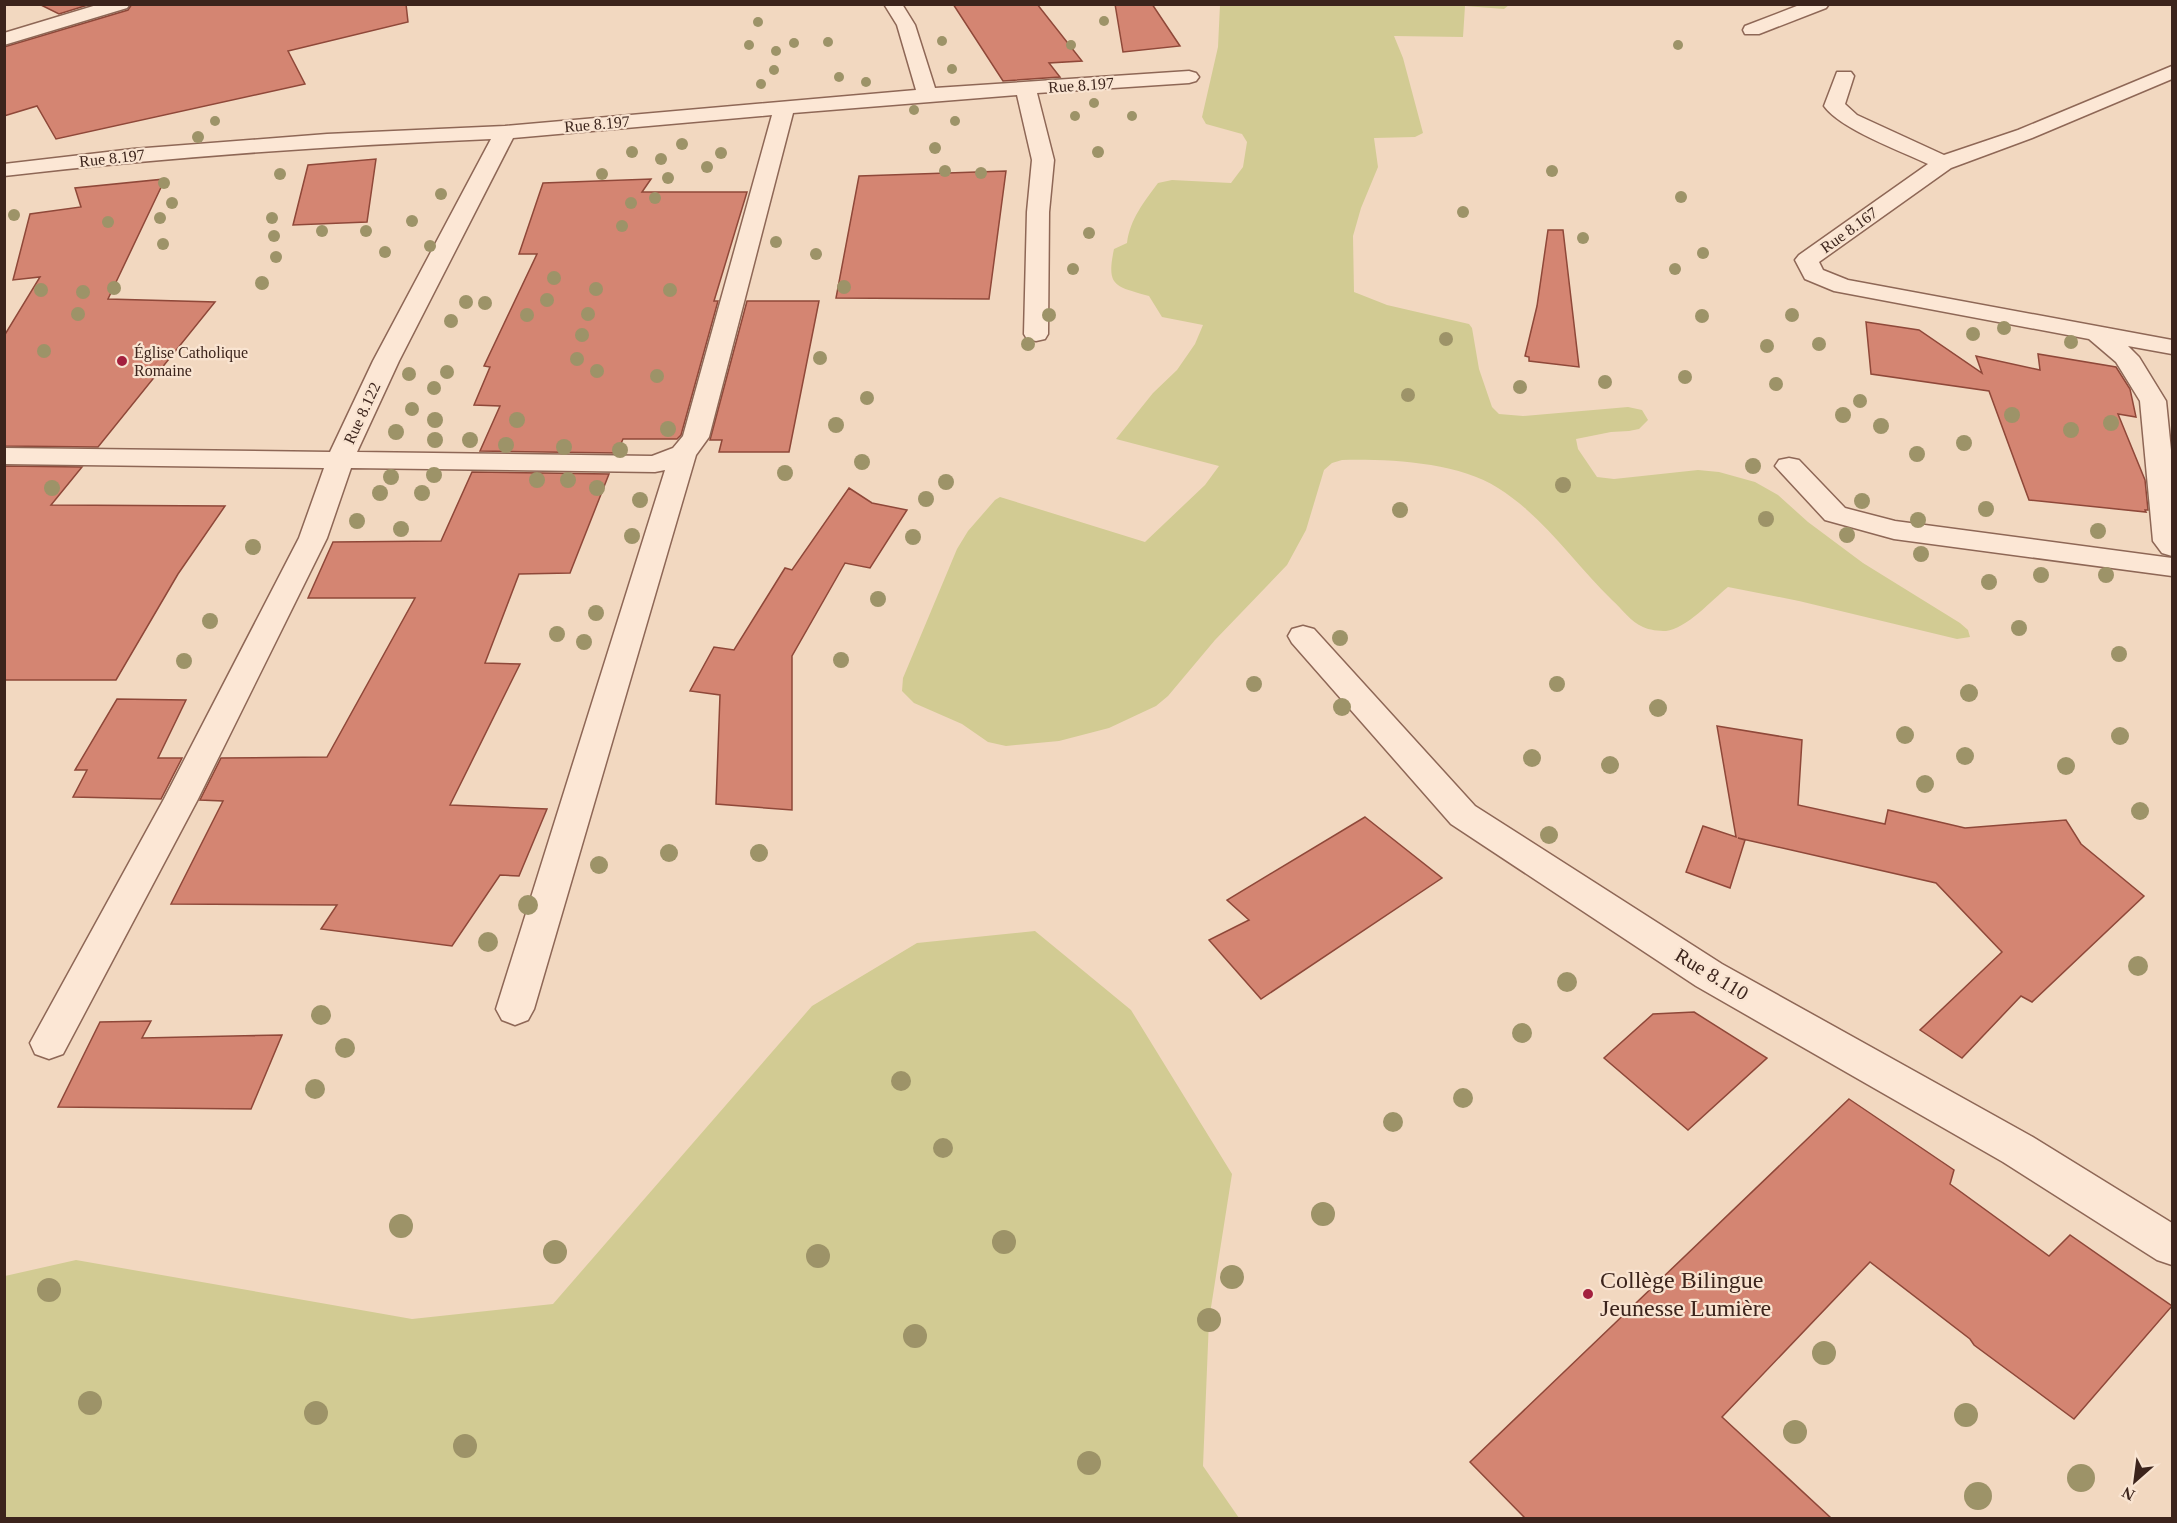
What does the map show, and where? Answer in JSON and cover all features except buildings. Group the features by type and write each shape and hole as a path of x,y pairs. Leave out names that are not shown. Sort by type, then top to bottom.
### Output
{"street":[{"path":"4,39 121,4"},
{"path":"893,4 906,25 927,95"},
{"path":"1752,30 1820,4"},
{"name":"Rue 8.167","path":"2172,72 2025,134 1943,163 1807,260 1813,274 1842,286 2172,347"},
{"path":"1844,76 1834,106 1850,119 1943,163"},
{"name":"Rue 8.197","path":"4,170 133,155 327,140 505,132 927,95 1189,77"},
{"path":"1026,89 1043,160 1038,212 1036,334"},
{"path":"515,1009 683,454 696,437 784,108"},
{"name":"Rue 8.122","path":"4,456 340,460 386,361 505,132"},
{"path":"2098,334 2126,357 2153,401 2167,541 2172,547"},
{"path":"49,1043 181,799 313,538 340,460 655,464 683,454"},
{"path":"1790,466 1835,514 1894,530 2172,567"},
{"name":"Rue 8.110","path":"1303,636 1463,815 1709,975 2017,1149 2172,1246"}],"shaded area":[{"path":"1220,5 1509,5 1504,9 1465,6 1463,37 1394,36 1403,58 1423,133 1415,137 1374,138 1378,167 1361,208 1353,236 1354,292 1387,305 1469,324 1472,328 1479,369 1492,407 1499,414 1523,416 1628,407 1642,410 1648,420 1639,429 1576,439 1578,449 1597,477 1614,479 1698,470 1719,472 1755,482 1778,495 1808,522 1863,563 1960,623 1968,630 1970,637 1957,639 1799,601 1728,587 1682,625 1666,631 1648,629 1631,619 1530,512 1482,479 1443,467 1423,464 1381,460 1342,460 1332,463 1324,470 1306,530 1287,565 1215,640 1168,696 1156,706 1109,728 1059,741 1006,746 988,742 962,724 914,703 902,691 903,678 957,549 968,531 995,500 1000,497 1145,542 1205,485 1219,466 1116,439 1153,393 1177,370 1195,344 1203,325 1162,317 1149,296 1121,287 1116,283 1111,271 1114,249 1127,243 1134,218 1158,183 1172,180 1231,183 1243,167 1247,142 1242,134 1206,124 1202,117 1218,47"},
{"path":"1035,931 1131,1010 1232,1174 1209,1320 1203,1466 1239,1518 5,1518 5,1276 76,1260 412,1319 553,1304 812,1006 917,943"}],"place":[{"name":"Église Catholique Romaine","path":"122,361"},
{"name":"Collège Bilingue Jeunesse Lumière","path":"1588,1294"}]}
